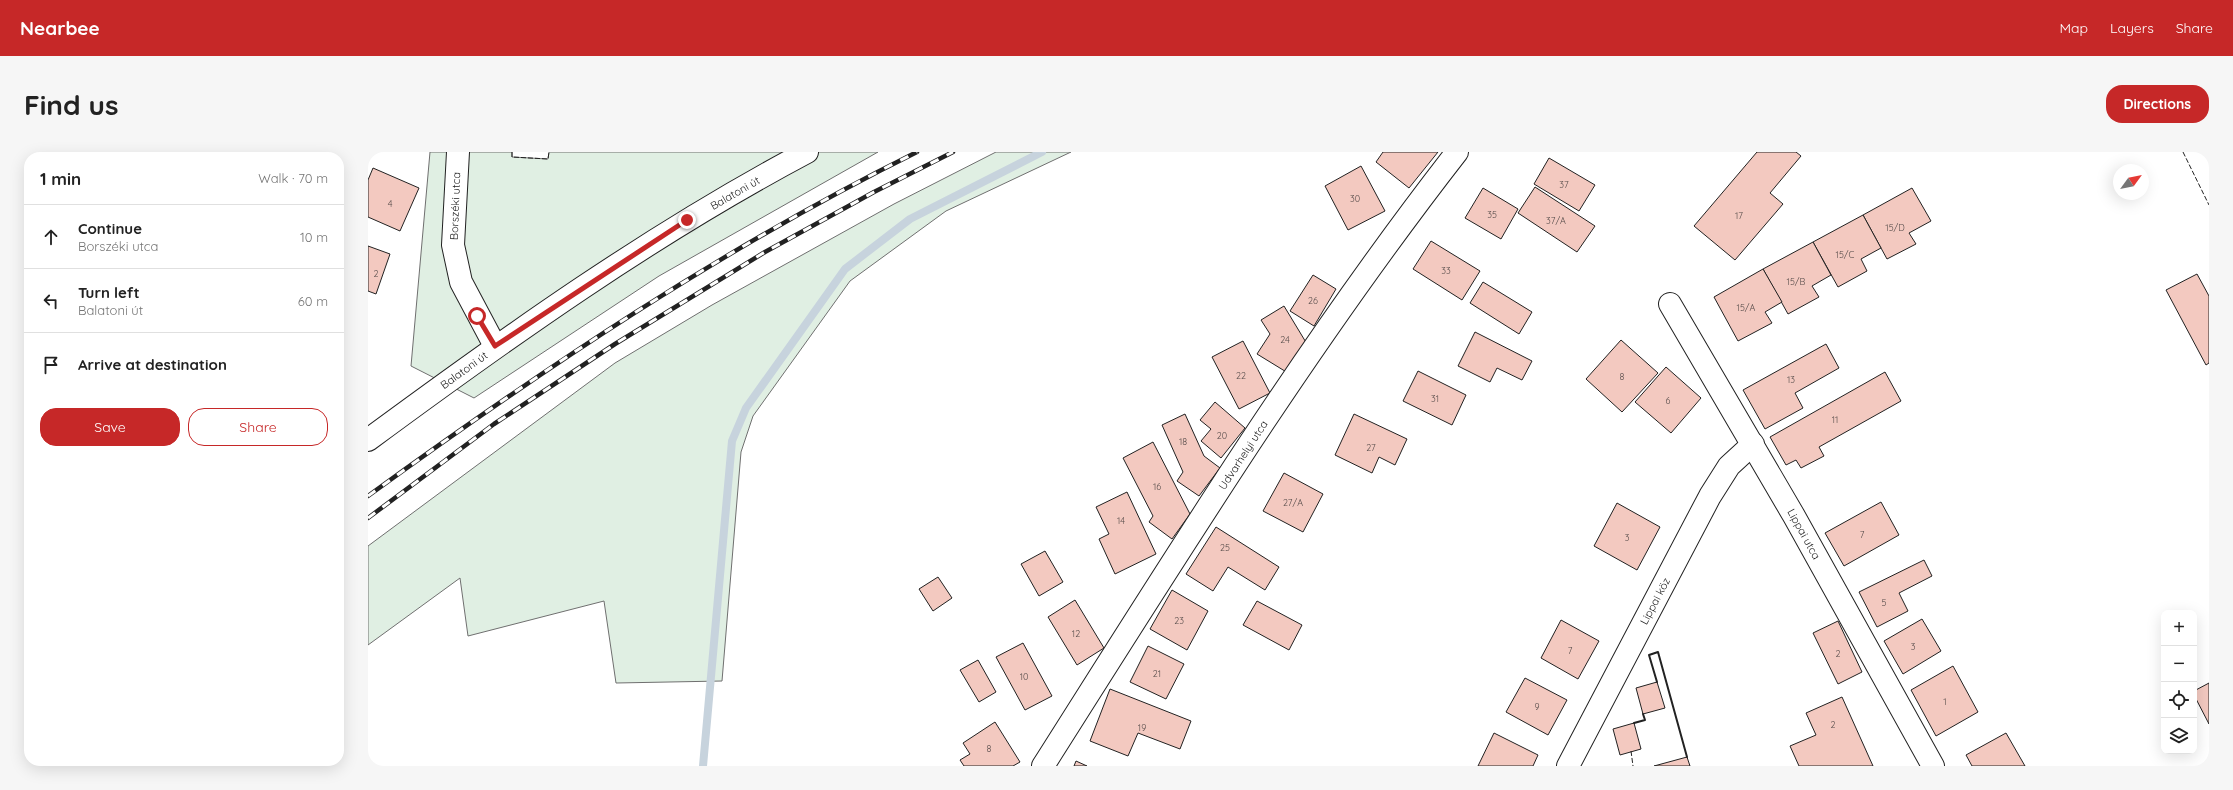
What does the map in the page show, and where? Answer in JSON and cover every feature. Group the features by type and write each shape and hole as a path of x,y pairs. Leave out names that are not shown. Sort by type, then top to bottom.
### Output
{"street":[{"name":"Borszéki utca","path":"458,152 454,245 461,282 477,316 495,346"},
{"name":"Balatoni út","path":"368,440 495,346 687,220 807,152"},
{"name":"Udvarhelyi utca","path":"1043,766 1137,617 1334,317 1411,211 1457,152"},
{"name":"Lippai utca","path":"1670,304 1753,444 1933,766"},
{"name":"Lippai köz","path":"1568,766 1710,496 1728,466 1753,444"}],"green space":[{"path":"430,152 512,152 512,157 548,159 549,152 878,152 659,276 474,398 411,366"},
{"path":"996,152 1071,152 946,211 850,281 753,416 741,452 722,681 616,683 604,601 468,636 460,578 368,645 368,546 615,363 712,305 894,204"}],"building":[{"path":"1383,152 1438,152 1409,188 1376,162"},
{"path":"1757,152 1796,152 1801,156 1770,193 1783,204 1735,260 1694,226"},
{"path":"1549,158 1595,185 1579,211 1534,184"},
{"path":"1361,166 1385,211 1348,230 1325,186"},
{"path":"373,168 419,188 400,231 368,217 368,180"},
{"path":"1535,187 1595,226 1577,252 1518,213"},
{"path":"1483,188 1518,209 1501,239 1465,218"},
{"path":"1912,188 1931,221 1909,233 1916,244 1887,259 1863,215"},
{"path":"1863,215 1881,248 1861,259 1867,271 1838,287 1813,242"},
{"path":"1431,241 1480,271 1462,300 1413,269"},
{"path":"1813,242 1831,275 1812,286 1819,297 1788,314 1763,269"},
{"path":"368,246 390,254 376,294 368,291"},
{"path":"1763,269 1782,302 1765,312 1772,323 1738,341 1714,297"},
{"path":"2197,274 2209,296 2209,363 2206,365 2166,290"},
{"path":"1313,275 1336,289 1314,326 1290,311"},
{"path":"1483,282 1532,312 1519,334 1470,303"},
{"path":"1284,306 1307,344 1288,373 1257,354 1270,334 1261,320"},
{"path":"1475,332 1532,361 1522,380 1497,368 1490,382 1458,366"},
{"path":"1621,340 1658,373 1622,412 1586,379"},
{"path":"1243,341 1270,393 1239,409 1212,357"},
{"path":"1826,344 1839,368 1795,393 1803,408 1765,429 1743,390"},
{"path":"1666,367 1701,398 1671,433 1635,402"},
{"path":"1418,371 1466,395 1452,425 1403,401"},
{"path":"1885,372 1901,401 1819,447 1824,456 1801,468 1796,460 1786,465 1770,437"},
{"path":"1215,402 1245,428 1221,458 1201,441 1211,429 1200,420"},
{"path":"1185,414 1204,456 1220,468 1199,496 1177,481 1183,472 1162,425"},
{"path":"1354,414 1407,439 1395,465 1379,457 1372,473 1335,455"},
{"path":"1153,442 1190,514 1172,539 1149,522 1153,516 1123,458"},
{"path":"1284,473 1323,494 1303,532 1263,511"},
{"path":"1127,492 1156,554 1115,574 1099,539 1109,534 1096,507"},
{"path":"1881,502 1899,535 1844,566 1825,533"},
{"path":"1617,503 1660,527 1637,570 1594,546"},
{"path":"1216,527 1279,567 1265,590 1228,567 1213,591 1186,574"},
{"path":"1045,551 1063,582 1039,596 1021,564"},
{"path":"1924,560 1932,576 1899,593 1908,611 1877,627 1859,592"},
{"path":"938,577 952,598 933,611 919,589"},
{"path":"1172,590 1208,611 1187,650 1150,629"},
{"path":"1075,600 1104,648 1077,665 1048,617"},
{"path":"1257,601 1302,625 1289,650 1243,625"},
{"path":"1922,619 1941,651 1903,674 1884,641"},
{"path":"1561,620 1599,641 1578,679 1541,658"},
{"path":"1838,621 1862,672 1838,684 1813,633"},
{"path":"1023,643 1052,696 1025,710 996,657"},
{"path":"1148,646 1184,664 1166,699 1130,682"},
{"path":"978,660 996,692 979,702 960,670"},
{"path":"1953,666 1978,712 1936,736 1911,690"},
{"path":"1525,678 1567,700 1548,735 1506,712"},
{"path":"1657,682 1665,708 1643,714 1636,688"},
{"path":"2209,683 2209,724 2197,701 2197,689"},
{"path":"1110,689 1191,721 1180,749 1138,733 1128,756 1090,741"},
{"path":"1842,697 1873,766 1799,766 1790,746 1816,735 1806,713"},
{"path":"995,722 1020,762 1013,766 964,766 960,760 970,754 963,743"},
{"path":"1634,723 1641,749 1620,755 1613,729"},
{"path":"1494,733 1538,755 1533,766 1478,766"},
{"path":"2006,733 2025,766 1972,766 1966,755"},
{"path":"1687,757 1690,766 1654,766"},
{"path":"1076,761 1087,766 1074,766"}],"waterway":[{"path":"703,766 732,441 746,408 845,269 910,219 1042,152"}],"railway":[{"path":"368,496 500,402 635,312 774,228 917,152"},
{"path":"368,518 494,424 615,344 765,252 874,192 953,152"}],"fence":[{"path":"512,152 512,157 548,159 549,152"},
{"path":"2183,152 2209,205"},
{"path":"1631,751 1633,766"}],"wall":[{"path":"1657,682 1649,655 1658,652 1687,757"},
{"path":"1634,723 1645,720 1643,714"}],"route":[{"path":"477,316 495,346 687,220"}]}
